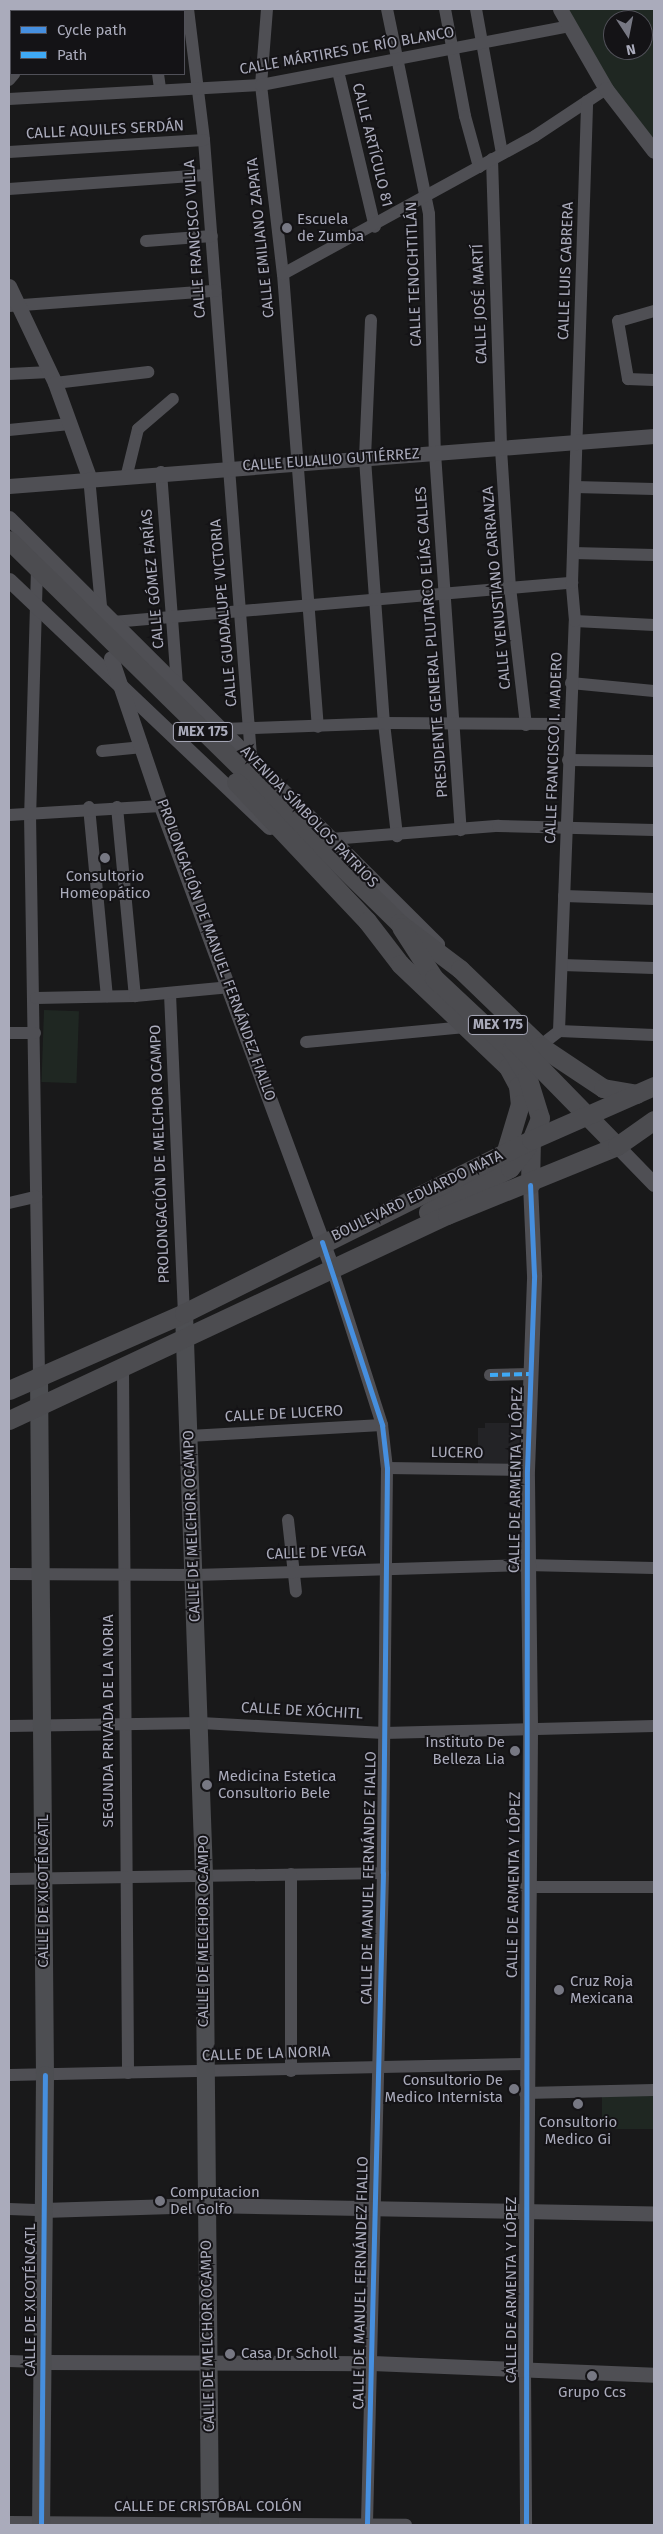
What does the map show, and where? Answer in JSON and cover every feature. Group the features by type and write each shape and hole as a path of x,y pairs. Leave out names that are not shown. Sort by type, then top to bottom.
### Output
{"main road":[{"name":"AVENIDA SÍMBOLOS PATRIOS","path":"9,540 36,577 111,658 252,798 294,848 367,921"},
{"name":"AVENIDA SÍMBOLOS PATRIOS","path":"9,557 106,627 399,923"},
{"path":"374,886 399,923 460,969 540,1046 603,1088 636,1094"},
{"path":"367,921 400,964 508,1067 518,1086 520,1104 506,1154"},
{"name":"MEX 175","path":"367,921 410,947 448,975 617,1146"},
{"name":"MEX 175","path":"399,923 410,947 434,978 511,1050 527,1076 540,1118 532,1140 530,1184"},
{"name":"BOULEVARD EDUARDO MATA","path":"9,1390 184,1313 322,1242 532,1140 654,1086"},
{"name":"BOULEVARD EDUARDO MATA","path":"9,1420 123,1369 185,1337 447,1215 530,1184 617,1146 654,1120"},
{"path":"362,1254 404,1224 510,1168 532,1140"},
{"name":"CALLE DE MELCHOR OCAMPO","path":"184,1313 201,1723 204,1875 204,2073 210,2363 210,2524"},
{"name":"CALLE DE XICOTÉNCATL","path":"39,1376 37,1406 37,1575 44,1728 45,2075 43,2210 44,2362 41,2524"}],"street":[{"name":"CALLE FRANCISCO VILLA","path":"188,9 204,140 227,468"},
{"name":"CALLE EMILIANO ZAPATA","path":"267,9 261,85 283,274 318,727"},
{"name":"CALLE TENOCHTITLÁN","path":"387,9 427,192 435,452"},
{"path":"445,9 479,167"},
{"name":"CALLE JOSÉ MARTÍ","path":"476,9 497,157 501,448"},
{"path":"560,9 606,89 654,151"},
{"name":"CALLE MÁRTIRES DE RÍO BLANCO","path":"9,99 160,89 198,89 261,85 453,50 569,26"},
{"name":"CALLE ARTÍCULO 81","path":"338,71 375,227"},
{"path":"158,75 160,89"},
{"path":"283,274 375,227 427,192 497,157 606,89"},
{"name":"CALLE LUIS CABRERA","path":"577,442 587,101"},
{"name":"CALLE AQUILES SERDÁN","path":"9,152 204,140"},
{"path":"9,189 206,175"},
{"path":"146,241 212,236"},
{"path":"9,286 15,305 53,378 89,477 103,610"},
{"path":"15,305 215,291"},
{"path":"654,311 619,317 628,379 654,380"},
{"path":"370,320 365,459 384,723 397,836"},
{"path":"9,374 53,378 148,372"},
{"path":"127,474 138,429 172,399"},
{"path":"9,430 70,424"},
{"name":"CALLE EULALIO GUTIÉRREZ","path":"9,486 127,474 297,464 654,436"},
{"name":"CALLE FRANCISCO I. MADERO","path":"559,1031 571,683 575,621 572,583 577,442"},
{"name":"CALLE VENUSTIANO CARRANZA","path":"501,448 510,587 526,725"},
{"name":"PRESIDENTE GENERAL PLUTARCO ELÍAS CALLES","path":"435,452 461,830"},
{"name":"CALLE GUADALUPE VICTORIA","path":"227,468 241,609 252,756"},
{"name":"CALLE GÓMEZ FARÍAS","path":"161,472 174,616 177,684"},
{"path":"575,486 654,488"},
{"name":"AVENIDA SÍMBOLOS PATRIOS","path":"9,518 103,610 106,627 177,684 252,756 374,886 412,917 460,969"},
{"path":"573,553 654,555"},
{"path":"36,577 30,814 36,998 36,1197 39,1376"},
{"name":"AVENIDA SÍMBOLOS PATRIOS","path":"9,580 244,807 294,848"},
{"path":"106,627 174,616 241,609 572,583"},
{"path":"575,621 654,625"},
{"name":"PROLONGACIÓN DE MANUEL FERNÁNDEZ FIALLO","path":"111,658 144,747 161,806 231,987 322,1242"},
{"path":"571,683 654,691"},
{"path":"224,729 250,730 384,723 454,725 570,724"},
{"path":"102,751 144,747"},
{"path":"568,760 654,761"},
{"path":"9,815 89,808 161,806"},
{"path":"117,807 135,996"},
{"path":"89,808 107,996"},
{"path":"331,839 397,836 461,830 567,828 654,830"},
{"path":"564,896 654,899"},
{"path":"562,965 654,968"},
{"path":"36,998 135,996 231,987"},
{"name":"PROLONGACIÓN DE MELCHOR OCAMPO","path":"170,994 184,1313"},
{"path":"306,1042 465,1027"},
{"path":"540,1046 559,1031 654,1035"},
{"path":"9,1033 35,1032"},
{"name":"MEX 175","path":"617,1146 654,1184"},
{"name":"CALLE DE ARMENTA Y LÓPEZ","path":"526,2525 524,2064 530,1726 526,1565 527,1470 534,1275 530,1184"},
{"path":"9,1203 36,1197"},
{"name":"CALLE DE MANUEL FERNÁNDEZ FIALLO","path":"322,1242 382,1425 387,1468 383,1873 367,2525"},
{"name":"SEGUNDA PRIVADA DE LA NORIA","path":"123,1369 128,2073"},
{"path":"490,1375 530,1374"},
{"name":"CALLE DE LUCERO","path":"189,1436 382,1425"},
{"name":"LUCERO","path":"387,1468 527,1470"},
{"path":"288,1520 296,1592"},
{"name":"CALLE DE VEGA","path":"9,1574 194,1575 294,1569 526,1565 654,1568"},
{"name":"CALLE DE XÓCHITL","path":"9,1726 44,1728 201,1723 384,1733 530,1726 654,1726"},
{"path":"9,1879 44,1880 204,1875 383,1873"},
{"path":"291,1874 291,2071"},
{"path":"526,1887 654,1887"},
{"name":"CALLE DE LA NORIA","path":"9,2075 204,2073 291,2071 377,2065 524,2064"},
{"path":"525,2094 654,2090"},
{"path":"9,2209 43,2210 206,2205 524,2213 654,2214"},
{"path":"9,2361 372,2363 654,2374"},
{"name":"CALLE DE CRISTÓBAL COLÓN","path":"9,2522 41,2524 406,2525"}],"shaded area":[{"path":"564,9 654,9 654,148 606,89"},
{"path":"44,1010 79,1011 76,1083 41,1082"},
{"path":"485,1423 520,1423 519,1464 478,1464 478,1428 485,1428"},
{"path":"602,2096 654,2096 654,2129 602,2129"}],"marked path":[{"path":"490,1375 530,1374"}],"cycle path":[{"path":"526,2525 527,1470 534,1275 530,1185"},
{"path":"322,1242 382,1425 387,1468 383,1873 367,2525"},
{"path":"41,2525 45,2075"}],"place":[{"name":"Escuela de Zumba","path":"287,228"},
{"name":"Consultorio Homeopático","path":"105,858"},
{"name":"Instituto De Belleza Lia","path":"515,1751"},
{"name":"Medicina Estetica Consultorio Bele","path":"207,1785"},
{"name":"Cruz Roja Mexicana","path":"559,1990"},
{"name":"Consultorio De Medico Internista","path":"514,2089"},
{"name":"Consultorio Medico Gi","path":"578,2104"},
{"name":"Computacion Del Golfo","path":"160,2201"},
{"name":"Casa Dr Scholl","path":"230,2354"},
{"name":"Grupo Ccs","path":"592,2376"}]}
